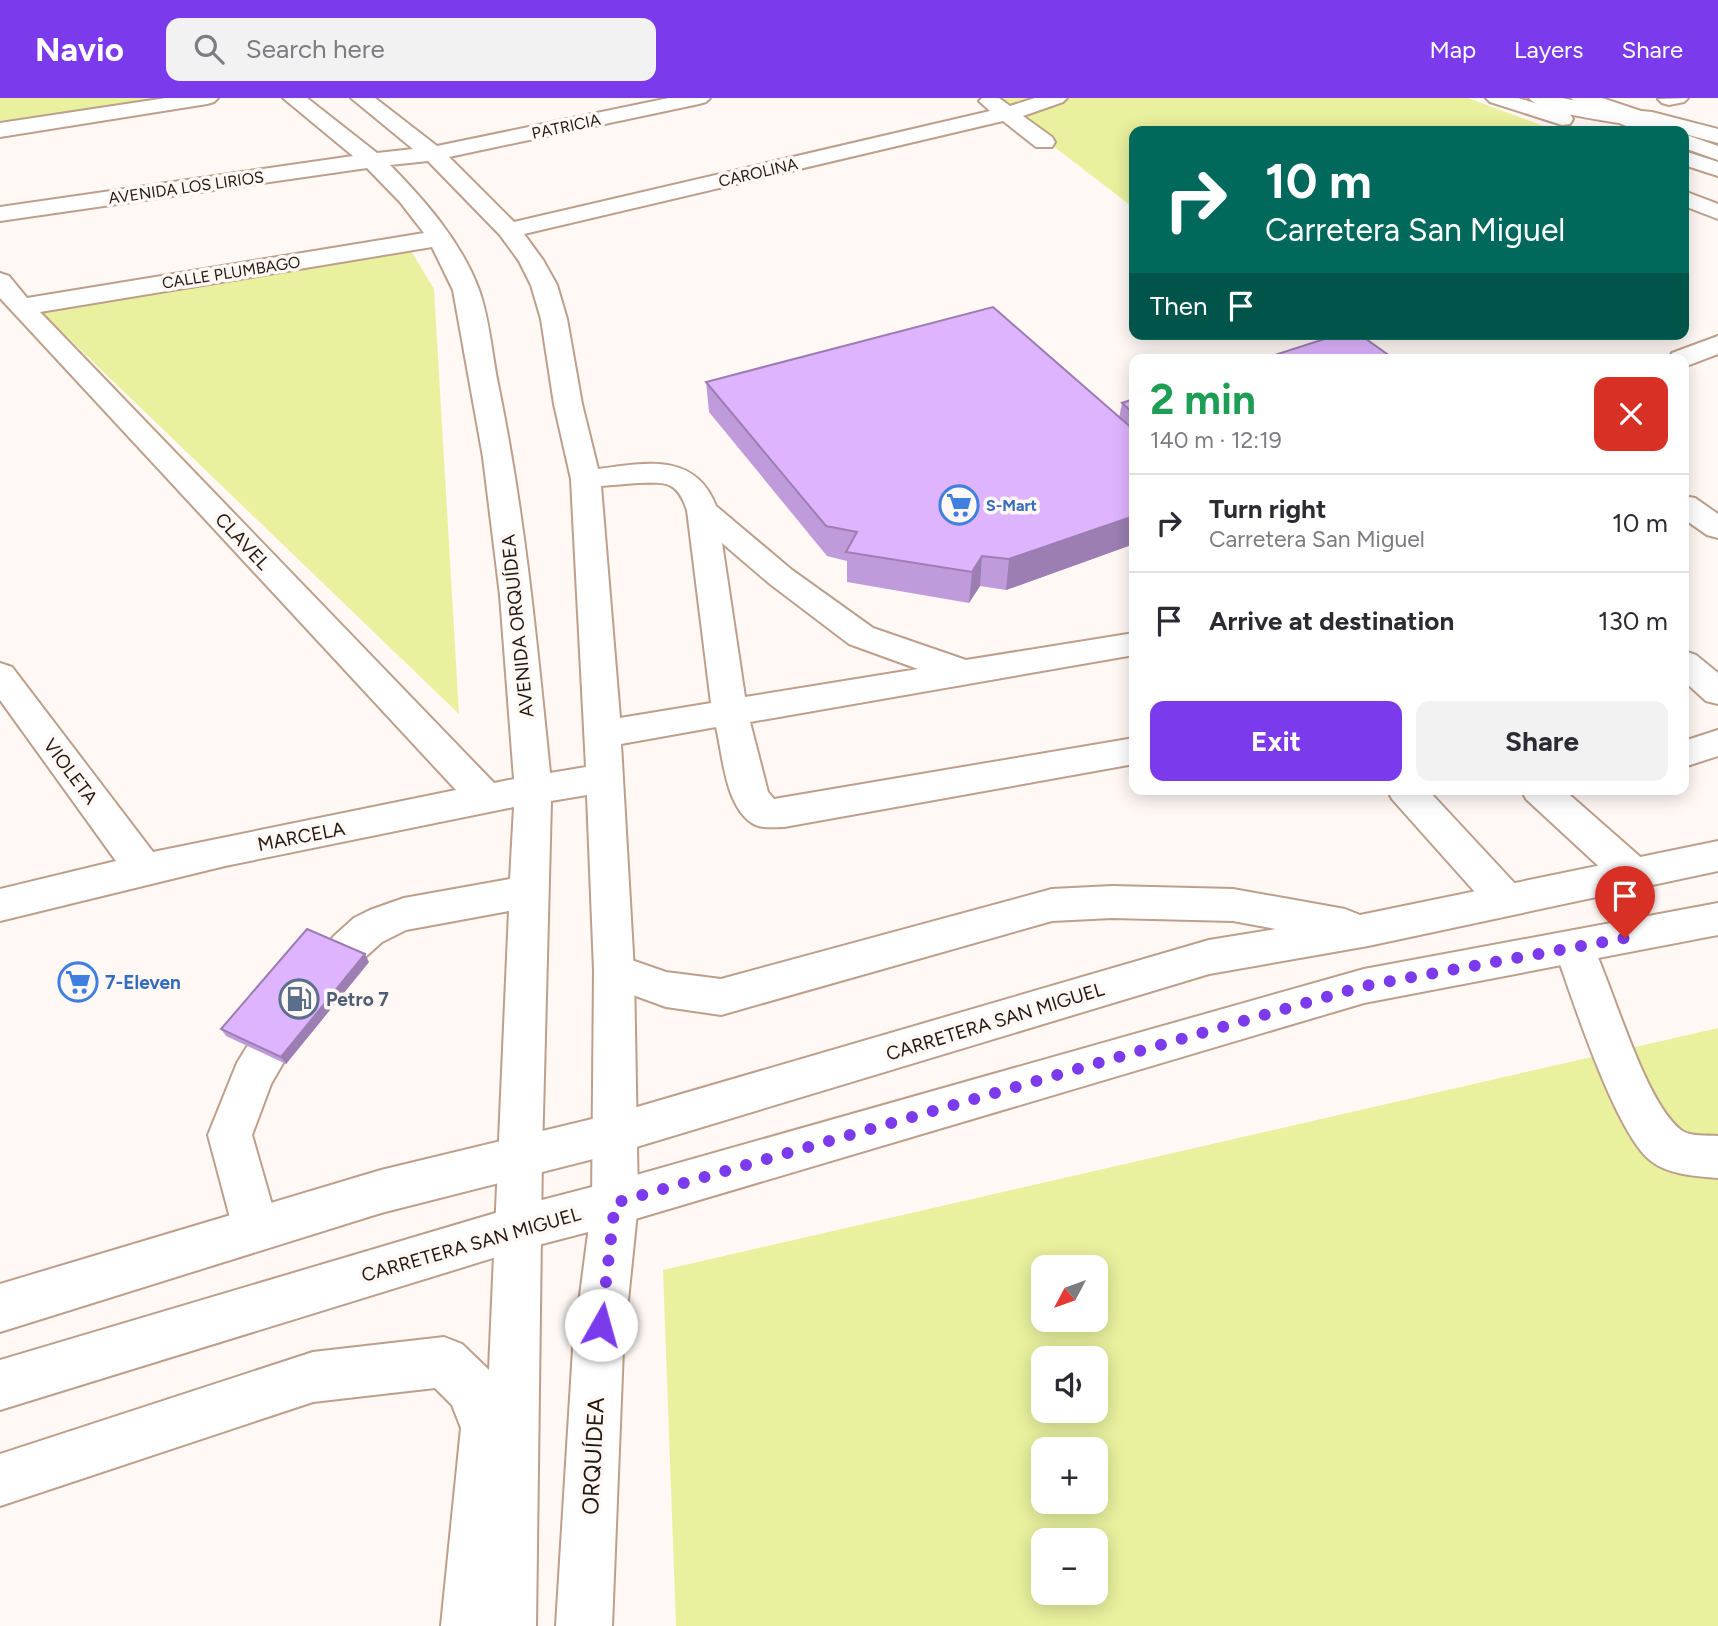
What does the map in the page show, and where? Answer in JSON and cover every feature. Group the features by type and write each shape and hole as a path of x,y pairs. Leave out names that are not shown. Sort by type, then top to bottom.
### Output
{"street":[{"path":"0,130 207,98"},
{"path":"362,98 433,154 509,230 531,260 544,285 554,319 568,404 586,479 603,734 614,971 615,1203"},
{"name":"PATRICIA","path":"372,160 433,154 699,98"},
{"path":"986,98 1044,142"},
{"name":"CAROLINA","path":"509,230 1006,114 1056,98"},
{"path":"1497,98 1626,126 1652,118 1681,126"},
{"path":"1519,98 1626,126"},
{"path":"1539,98 1626,126"},
{"path":"1559,98 1626,126"},
{"path":"1582,98 1626,126"},
{"name":"AVENIDA ORQUÍDEA","path":"307,100 408,197 440,238 466,290 498,457 516,595 533,790 519,1154 519,1228"},
{"path":"1689,128 1718,136"},
{"path":"1689,135 1718,145"},
{"path":"1689,143 1718,153"},
{"path":"1689,151 1718,160"},
{"name":"AVENIDA LOS LIRIOS","path":"0,214 372,160"},
{"path":"1689,160 1718,169"},
{"path":"1689,200 1718,212"},
{"name":"CALLE PLUMBAGO","path":"21,307 440,238"},
{"name":"CLAVEL","path":"0,281 21,307 487,799"},
{"path":"1689,356 1718,344"},
{"path":"586,479 668,474 684,479 693,489 702,510 730,712 751,797 765,813 783,813 1129,752"},
{"path":"1689,508 1718,528"},
{"path":"702,510 781,577 861,636 965,673"},
{"path":"603,734 1129,645"},
{"path":"1689,667 1718,692"},
{"name":"VIOLETA","path":"0,675 143,868"},
{"path":"1689,752 1718,743"},
{"name":"MARCELA","path":"0,905 143,868 604,778"},
{"path":"1411,795 1505,898"},
{"path":"1555,795 1632,873"},
{"name":"CARRETERA SAN MIGUEL","path":"0,1308 256,1229 519,1154 613,1134 1209,957 1368,930 1505,898 1718,856"},
{"path":"256,1229 230,1135 252,1077 271,1045 325,975 348,948 384,921 404,914 529,891"},
{"path":"614,971 643,985 668,992 722,997 1052,905 1112,902 1233,905 1368,930"},
{"name":"CARRETERA SAN MIGUEL","path":"0,1385 519,1228 615,1203 1364,986 1718,919"},
{"path":"1574,947 1633,1094 1655,1137 1679,1153 1718,1157"},
{"name":"ORQUÍDEA","path":"584,1626 598,1349 615,1203"},
{"path":"508,1626 519,1228"},
{"path":"0,1480 313,1377 444,1362 471,1388 486,1428 469,1626"}],"green space":[{"path":"0,98 211,98 0,126"},
{"path":"990,98 1468,98 1544,126 1129,126 1129,204"},
{"path":"410,249 434,289 459,714 39,310"},
{"path":"1718,1028 1718,1626 676,1626 663,1270"}],"building":[{"name":"S-Mart","path":"993,307 1129,426 1129,518 1009,559 982,556 972,572 846,552 857,532 826,526 706,382"},
{"path":"1321,340 1367,340 1387,354 1278,354"},
{"name":"Petro 7","path":"307,929 365,954 281,1057 221,1029"}],"place":[{"name":"S-Mart","path":"959,505"},
{"name":"7-Eleven","path":"78,982"},
{"name":"Petro 7","path":"299,999"}],"route":[{"path":"601,1325 615,1203 1364,986 1625,938"}]}
